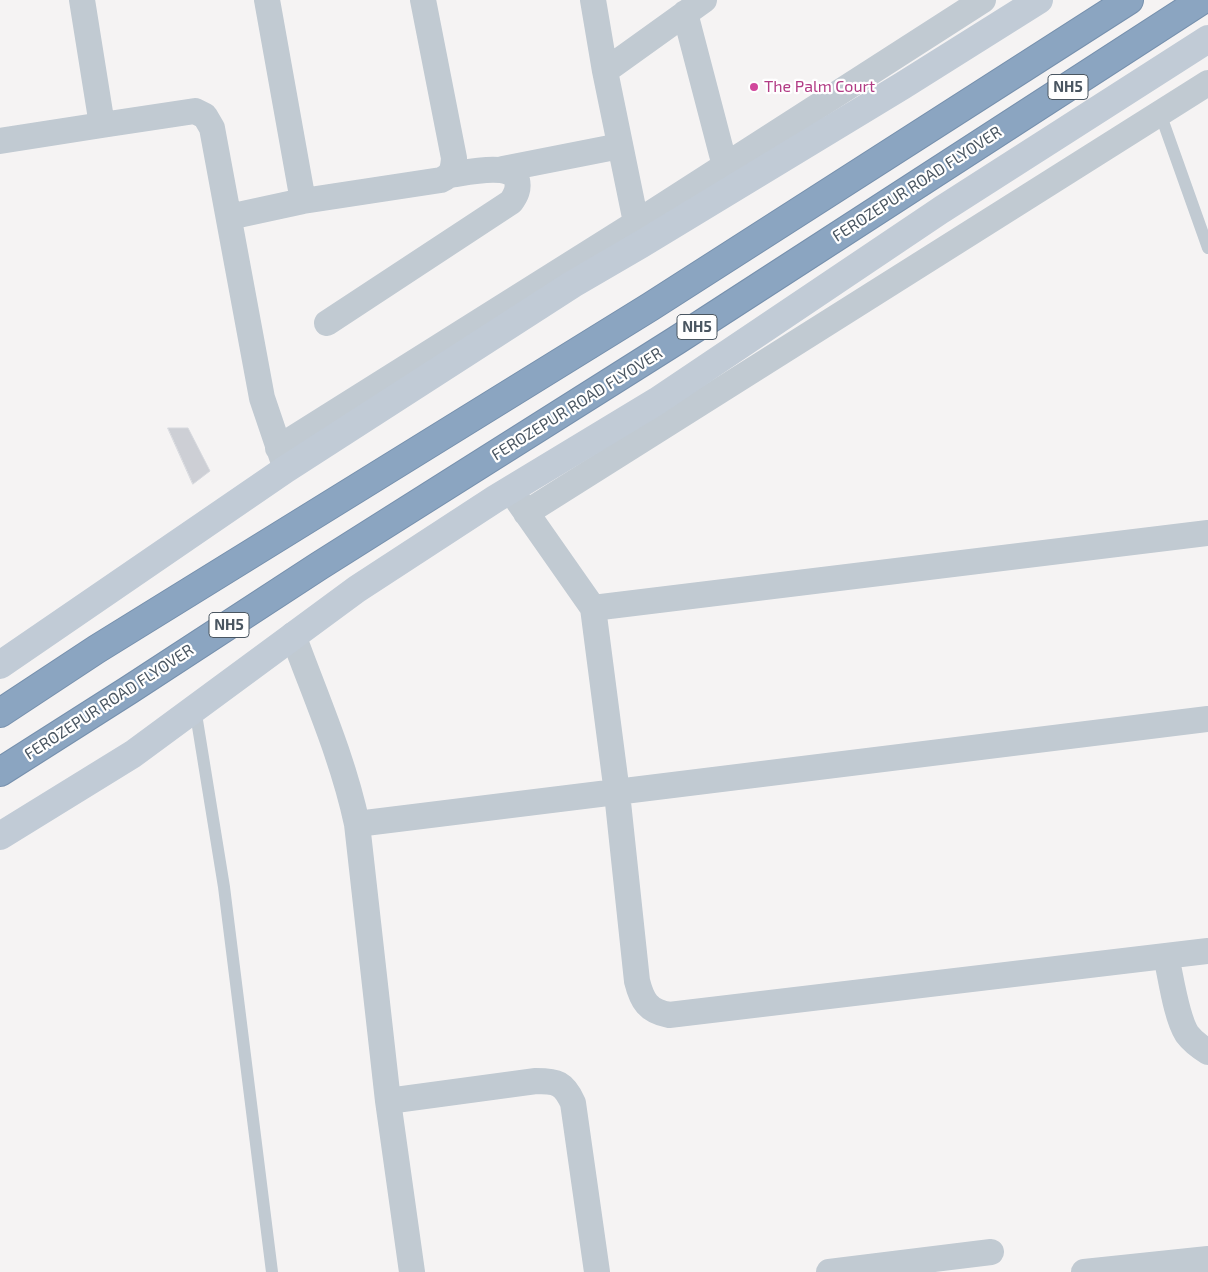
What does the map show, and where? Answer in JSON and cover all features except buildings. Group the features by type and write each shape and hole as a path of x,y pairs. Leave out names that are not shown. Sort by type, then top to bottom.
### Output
{"highway":[{"name":"NH5","path":"0,712 97,649 650,307 1129,0"},
{"name":"FEROZEPUR ROAD FLYOVER","path":"0,772 319,566 677,340 1202,0"}],"main road":[{"path":"0,666 282,458 573,284 638,234 902,86 1039,0"},
{"path":"0,836 133,754 357,589 510,490 657,401 942,210 1208,39"}],"street":[{"path":"82,0 102,125"},
{"path":"267,0 304,202"},
{"path":"423,0 454,158 453,170 450,175"},
{"path":"593,0 605,71 638,234 725,166 983,0"},
{"path":"605,71 694,7 725,166"},
{"path":"526,512 1208,83"},
{"path":"0,141 195,111 205,116 212,128 262,398 282,458"},
{"path":"229,217 304,202 441,180 450,175 502,169 620,146"},
{"path":"327,324 511,202 517,194 516,176 502,169"},
{"path":"510,490 593,608 617,793 637,981 645,1002 658,1012 669,1015 1208,951"},
{"path":"593,608 1208,533"},
{"path":"293,635 335,743 350,788 357,824 388,1101 412,1272"},
{"path":"357,824 1208,718"},
{"path":"1166,956 1178,1012 1187,1034 1199,1047 1208,1052"},
{"path":"388,1101 536,1081 550,1081 562,1084 569,1093 573,1103 598,1272"},
{"path":"829,1272 991,1252"},
{"path":"1084,1272 1208,1259"}],"lane":[{"path":"1160,113 1208,248"},
{"path":"195,708 224,887 272,1272"}],"place":[{"name":"The Palm Court","path":"754,87"}]}
